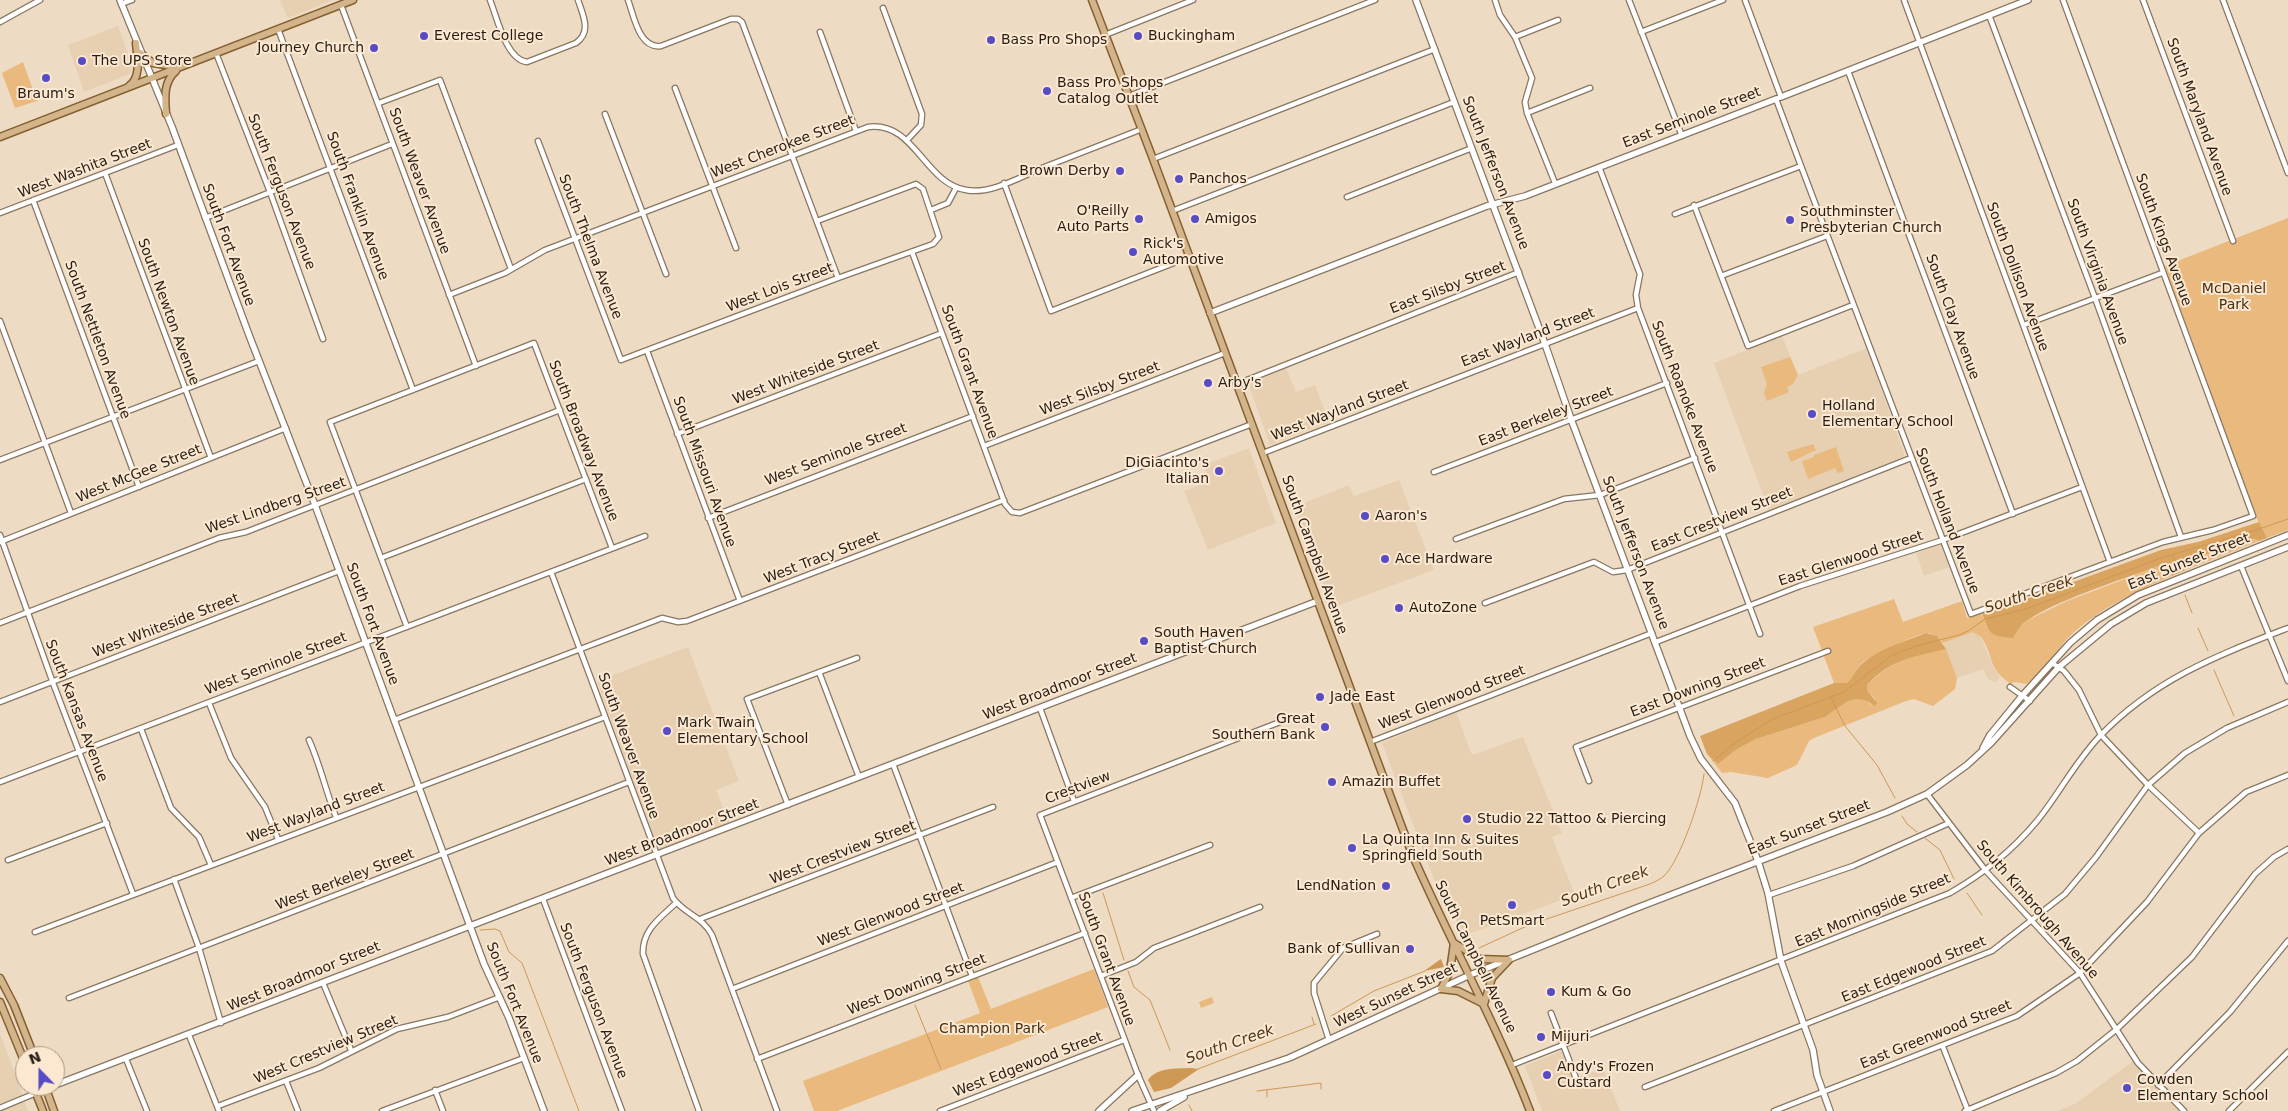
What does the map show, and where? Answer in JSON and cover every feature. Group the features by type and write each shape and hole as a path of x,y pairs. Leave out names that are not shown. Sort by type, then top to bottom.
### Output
{"main road":[{"path":"0,137 353,0"},
{"name":"South Campbell Avenue","path":"1092,0 1142,129 1414,859 1434,904 1484,1004 1530,1111"},
{"path":"118,92 132,84 136,76 138,63 136,43"},
{"path":"140,53 153,63 180,68"},
{"path":"166,114 166,85 171,75 180,68"},
{"path":"1454,943 1480,959 1508,960 1492,978 1484,1004 1458,991 1441,989 1448,977 1454,943"},
{"path":"0,978 14,1005 30,1046"},
{"path":"0,1002 18,1046"},
{"path":"37,1096 42,1111"},
{"path":"49,1096 54,1111"}],"street":[{"path":"0,22 40,0"},
{"path":"120,2 132,0"},
{"path":"490,0 512,54 521,61 532,60 576,43 582,37 586,29 578,0"},
{"path":"628,0 642,38 654,46 661,46 729,20 736,19 741,21 838,278"},
{"path":"1105,35 1193,0"},
{"path":"1129,96 1375,0"},
{"name":"South Jefferson Avenue","path":"1416,0 1546,344 1571,419 1696,751 1735,803 1758,861 1769,895 1781,961 1813,1050 1817,1075 1830,1111"},
{"path":"1495,0 1500,15 1515,37 1532,78 1525,102 1527,113 1555,183"},
{"path":"1629,0 1682,136"},
{"path":"1641,32 1723,0"},
{"name":"South Holland Avenue","path":"1745,0 1801,166 1971,614 2110,562"},
{"name":"South Dollison Avenue","path":"1904,0 2110,562"},
{"name":"East Seminole Street","path":"1210,313 1493,204 1524,196 1682,136 2028,0"},
{"name":"South Kings Avenue","path":"2062,0 2253,516 2213,530 2180,537"},
{"name":"South Maryland Avenue","path":"2143,0 2233,241"},
{"path":"2222,0 2288,173"},
{"name":"South Fort Avenue","path":"120,2 166,114 286,428 484,964 500,997 544,1111"},
{"name":"South Weaver Avenue","path":"341,4 476,366"},
{"path":"883,8 922,114 920,125 907,140"},
{"name":"South Virginia Avenue","path":"1989,15 2095,298 2180,537"},
{"path":"1515,37 1558,20"},
{"name":"South Franklin Avenue","path":"278,30 332,168 413,390"},
{"path":"820,32 856,130"},
{"path":"1153,159 1435,49"},
{"name":"South Ferguson Avenue","path":"216,53 324,338"},
{"name":"South Clay Avenue","path":"1848,71 2013,514"},
{"path":"379,103 440,80 512,270"},
{"path":"675,88 711,187 736,248"},
{"path":"1527,113 1590,88"},
{"path":"1172,211 1454,102"},
{"path":"605,114 666,274"},
{"name":"West Cherokee Street","path":"449,295 512,270 545,250 868,127 881,127 895,131 907,140 939,176 956,188"},
{"path":"818,221 913,185 923,189 931,210 948,203 956,188 978,191 1004,183 1142,129"},
{"name":"South Thelma Avenue","path":"538,141 621,360"},
{"path":"205,218 392,144"},
{"name":"West Washita Street","path":"0,213 178,145"},
{"path":"1347,197 1472,148"},
{"path":"1675,214 1694,205 1801,166"},
{"name":"South Roanoke Avenue","path":"1599,167 1640,274 1636,295 1638,308 1760,634"},
{"name":"South Newton Avenue","path":"105,173 210,458"},
{"path":"1004,183 1051,311 1189,257"},
{"name":"South Nettleton Avenue","path":"33,200 139,487"},
{"path":"1694,205 1748,346 1853,306"},
{"name":"West Lois Street","path":"621,360 936,243 940,233 931,210"},
{"path":"1721,276 1827,236"},
{"name":"South Grant Avenue","path":"912,252 1004,500"},
{"name":"East Silsby Street","path":"1237,384 1519,272"},
{"path":"2024,325 2162,272"},
{"name":"East Wayland Street","path":"1426,390 1638,308"},
{"path":"0,321 71,513"},
{"name":"West Whiteside Street","path":"678,434 942,332"},
{"name":"South Broadway Avenue","path":"476,366 534,343 612,548"},
{"name":"South Missouri Avenue","path":"646,351 740,601"},
{"name":"West Silsby Street","path":"984,446 1225,353"},
{"path":"0,460 259,361"},
{"path":"406,626 330,422 476,366"},
{"name":"East Berkeley Street","path":"1434,472 1667,383"},
{"name":"West Wayland Street","path":"1263,453 1426,390"},
{"name":"West Lindberg Street","path":"0,623 219,538 246,532 560,410"},
{"name":"West Seminole Street","path":"708,518 973,416"},
{"path":"1004,500 1009,509 1014,513 1020,513 1252,424"},
{"name":"West McGee Street","path":"1,542 286,428"},
{"path":"1456,539 1564,499 1600,495 1695,458"},
{"name":"East Crestview Street","path":"1485,603 1594,562 1613,572 1627,570 1911,458"},
{"path":"381,558 586,479"},
{"name":"East Glenwood Street","path":"1656,642 1800,586 1943,540 2082,487"},
{"name":"West Tracy Street","path":"394,720 662,618 684,622 1004,500"},
{"name":"East Sunset Street","path":"1982,750 1990,735 2022,696 2070,643 2097,620 2138,595 2288,535"},
{"name":"South Kansas Avenue","path":"0,536 53,683 133,894"},
{"name":"West Seminole Street","path":"0,782 645,536"},
{"path":"2110,562 2180,537"},
{"name":"East Sunset Street","path":"1634,909 1887,812 1926,794 1967,765 1992,743 2059,667 2111,624 2146,604 2288,547"},
{"path":"2240,566 2288,681"},
{"name":"West Whiteside Street","path":"0,702 339,571"},
{"name":"South Weaver Avenue","path":"551,572 676,903"},
{"name":"West Broadmoor Street","path":"65,1082 1318,601"},
{"name":"East Morningside Street","path":"1512,1066 1930,903 1950,893 1986,871 2022,838 2038,820 2078,761 2101,735 2144,696 2183,672 2216,656 2288,628"},
{"name":"West Glenwood Street","path":"1370,742 1652,633"},
{"name":"East Downing Street","path":"1589,781 1576,747 1828,651"},
{"path":"788,806 747,699 857,658"},
{"path":"2052,663 2059,667 2080,690 2101,735 2148,785 2200,832"},
{"path":"819,672 859,777"},
{"path":"2010,687 2030,701"},
{"name":"East Edgewood Street","path":"1645,1087 1992,951 2033,921 2065,894 2096,857 2148,785 2197,744 2227,728 2288,702"},
{"path":"209,703 227,751 265,807 278,839"},
{"path":"1040,708 1074,801"},
{"name":"West Wayland Street","path":"35,932 605,716"},
{"name":"Crestview","path":"1040,814 1280,722"},
{"path":"141,729 172,808 199,837 210,865"},
{"path":"309,740 317,757 323,784 336,817"},
{"path":"893,764 972,976"},
{"name":"East Greenwood Street","path":"1774,1111 2017,1016 2080,973 2147,902 2200,832 2246,792 2288,775"},
{"name":"West Berkeley Street","path":"69,998 629,782"},
{"name":"South Kimbrough Avenue","path":"1926,794 1986,871 2080,973 2138,1063 2184,1111"},
{"name":"West Crestview Street","path":"700,919 993,807"},
{"name":"South Grant Avenue","path":"1040,814 1124,1040 1154,1111"},
{"path":"8,860 107,823"},
{"path":"1769,895 1853,866 1948,823"},
{"path":"1071,898 1210,845"},
{"path":"1942,1046 1967,1111 2056,1073 2077,1061 2117,1029 2192,956 2255,874 2274,857 2288,849"},
{"name":"West Glenwood Street","path":"732,989 1058,862"},
{"path":"174,879 199,948 221,1023"},
{"name":"South Ferguson Avenue","path":"543,899 622,1111"},
{"path":"699,1111 643,954 644,940 650,929 676,903 700,919 712,935 777,1111"},
{"path":"1100,976 1136,962 1154,948 1260,907"},
{"name":"West Sunset Street","path":"1132,1111 1289,1058 1470,975 1634,909"},
{"name":"West Downing Street","path":"757,1059 1085,933"},
{"path":"1329,1040 1314,992 1316,980 1344,948 1377,934"},
{"path":"2158,1085 2230,1012 2288,941"},
{"path":"323,983 351,1050"},
{"name":"West Crestview Street","path":"218,1109 319,1068 351,1050 397,1029 448,1017 500,997"},
{"path":"1551,1012 1577,1081"},
{"path":"190,1035 218,1109"},
{"name":"West Edgewood Street","path":"940,1111 1124,1040"},
{"path":"2230,1111 2288,1052"},
{"path":"382,1111 524,1058"},
{"path":"126,1059 147,1111"},
{"path":"1099,1111 1138,1076"},
{"path":"286,1081 298,1111"},
{"path":"435,1090 443,1111"},
{"name":"West Sunset Street","path":"1160,1111 1195,1090"},
{"name":"West Broadmoor Street","path":"0,1108 21,1096"}],"shaded area":[{"path":"280,0 333,0 288,18"},
{"path":"118,26 132,65 130,74 84,92 68,45"},
{"name":"Holland Elementary School","path":"1782,336 1798,375 1867,348 1905,456 1769,511 1714,363"},
{"path":"1286,368 1296,392 1315,385 1329,422 1270,445 1248,383"},
{"path":"1249,448 1276,523 1208,550 1184,491 1209,481 1204,465"},
{"path":"1399,480 1434,570 1332,608 1294,507 1349,485 1354,496"},
{"path":"2259,522 2267,538 2259,541 2255,539 2247,540 2194,559 2188,563 2186,570 2172,576 2167,566 2159,566 2084,593 2029,619 2019,628 2013,638 1994,635 1986,625 1982,612 1996,607 2002,608 2161,550 2198,542"},
{"path":"1940,544 1949,567 1924,576 1916,553"},
{"path":"1973,632 1981,637 1993,667 2000,677 1996,683 1988,679 1983,669 1957,678 1943,643"},
{"path":"1926,633 1937,636 1946,649 1904,660 1876,676 1867,685 1867,690 1877,703 1875,706 1865,700 1848,701 1825,717 1756,739 1737,749 1718,764 1707,754 1700,736 1834,683 1847,683 1861,664 1871,657 1894,645"},
{"name":"Mark Twain Elementary School","path":"688,647 739,781 716,790 730,824 663,850 657,847 597,681"},
{"path":"1456,712 1472,755 1523,737 1562,833 1552,837 1575,895 1463,936 1438,880 1435,882 1382,743"},
{"path":"1441,959 1444,967 1424,971"},
{"path":"0,1034 15,1074 15,1096 23,1096 28,1111 0,1111"},
{"path":"1561,1051 1573,1079 1603,1068 1620,1111 1542,1111 1525,1066"},
{"name":"Cowden Elementary School","path":"2133,1061 2180,1111 2057,1111 2075,1104"},
{"path":"1199,1069 1171,1088 1154,1092 1148,1080 1156,1073 1162,1071"}],"green space":[{"path":"23,62 37,101 15,108 2,73"},
{"name":"McDaniel Park","path":"2288,218 2288,530 2267,538 2255,515 2189,332 2162,267"},
{"path":"1790,357 1798,375 1793,384 1787,387 1789,392 1767,401 1764,393 1767,384 1761,367"},
{"path":"1813,444 1816,450 1791,462 1787,452"},
{"path":"1836,447 1844,471 1838,473 1835,468 1808,479 1802,461"},
{"path":"2255,539 2259,541 2186,570 2188,563 2194,559"},
{"path":"2167,565 2172,576 2130,595 2090,619 2067,639 2042,670 2026,684 2014,682 2011,684 2003,678 1995,668 1982,638 1973,632 1943,643 1930,633 1922,634 1863,662 1847,684 1834,683 1813,627 1894,599 1903,622 1962,601 1967,618 1982,613 1987,628 2019,627 2030,619 2067,601 2159,566"},
{"path":"1946,649 1957,678 1955,689 1933,706 1914,699 1906,701 1814,738 1809,741 1797,765 1768,778 1731,772 1722,773 1707,754 1718,764 1737,749 1756,739 1825,717 1848,701 1866,700 1871,705 1875,699 1867,690 1867,685 1876,676 1904,660"},
{"name":"Champion Park","path":"1094,969 1108,1007 837,1111 814,1111 803,1081 980,1013 968,981 978,977 991,1009"},
{"path":"1212,997 1214,1003 1201,1008 1199,1002"}],"waterway":[{"name":"South Creek","path":"1713,761 1739,740 1773,719 1844,692 1891,656 1916,646 1959,635 1985,619 2026,609 2161,558 2288,519"},
{"path":"2173,555 2179,570"},
{"path":"2185,595 2192,613"},
{"path":"2198,628 2208,651"},
{"path":"2214,670 2234,716"},
{"path":"1831,698 1845,726 1877,765 1895,798"},
{"name":"South Creek","path":"1479,948 1529,925 1649,884 1664,876 1677,857 1689,828 1704,774"},
{"path":"1902,816 1907,824 1917,832"},
{"path":"1925,838 1940,850 1954,879"},
{"path":"1103,893 1124,960"},
{"path":"1967,893 1982,915"},
{"path":"480,930 495,929 500,931 509,952 522,963 579,1111"},
{"path":"1128,971 1134,987 1150,1000 1170,1050"},
{"name":"South Creek","path":"1331,1016 1374,991 1425,971"},
{"path":"915,1005 941,1069"},
{"path":"1312,1017 1314,1024"},
{"name":"South Creek","path":"1198,1069 1316,1024"},
{"path":"1257,1091 1321,1083 1321,1089"},
{"path":"1267,1090 1267,1097"},
{"path":"1189,1105 1192,1111"}],"place":[{"name":"Everest College","path":"424,36"},
{"name":"Buckingham","path":"1138,36"},
{"name":"Bass Pro Shops","path":"991,40"},
{"name":"Journey Church","path":"374,48"},
{"name":"The UPS Store","path":"82,61"},
{"name":"Braum's","path":"46,78"},
{"name":"Bass Pro Shops Catalog Outlet","path":"1047,91"},
{"name":"Brown Derby","path":"1120,171"},
{"name":"Panchos","path":"1179,179"},
{"name":"O'Reilly Auto Parts","path":"1139,219"},
{"name":"Amigos","path":"1195,219"},
{"name":"Southminster Presbyterian Church","path":"1790,220"},
{"name":"Rick's Automotive","path":"1133,252"},
{"name":"Arby's","path":"1208,383"},
{"name":"Holland Elementary School","path":"1812,414"},
{"name":"DiGiacinto's Italian","path":"1219,471"},
{"name":"Aaron's","path":"1365,516"},
{"name":"Ace Hardware","path":"1385,559"},
{"name":"AutoZone","path":"1399,608"},
{"name":"South Haven Baptist Church","path":"1144,641"},
{"name":"Jade East","path":"1320,697"},
{"name":"Great Southern Bank","path":"1325,727"},
{"name":"Mark Twain Elementary School","path":"667,731"},
{"name":"Amazin Buffet","path":"1332,782"},
{"name":"Studio 22 Tattoo & Piercing","path":"1467,819"},
{"name":"La Quinta Inn & Suites Springfield South","path":"1352,848"},
{"name":"LendNation","path":"1386,886"},
{"name":"PetSmart","path":"1512,905"},
{"name":"Bank of Sullivan","path":"1410,949"},
{"name":"Kum & Go","path":"1551,992"},
{"name":"Mijuri","path":"1541,1037"},
{"name":"Andy's Frozen Custard","path":"1547,1075"},
{"name":"Cowden Elementary School","path":"2127,1088"}]}
